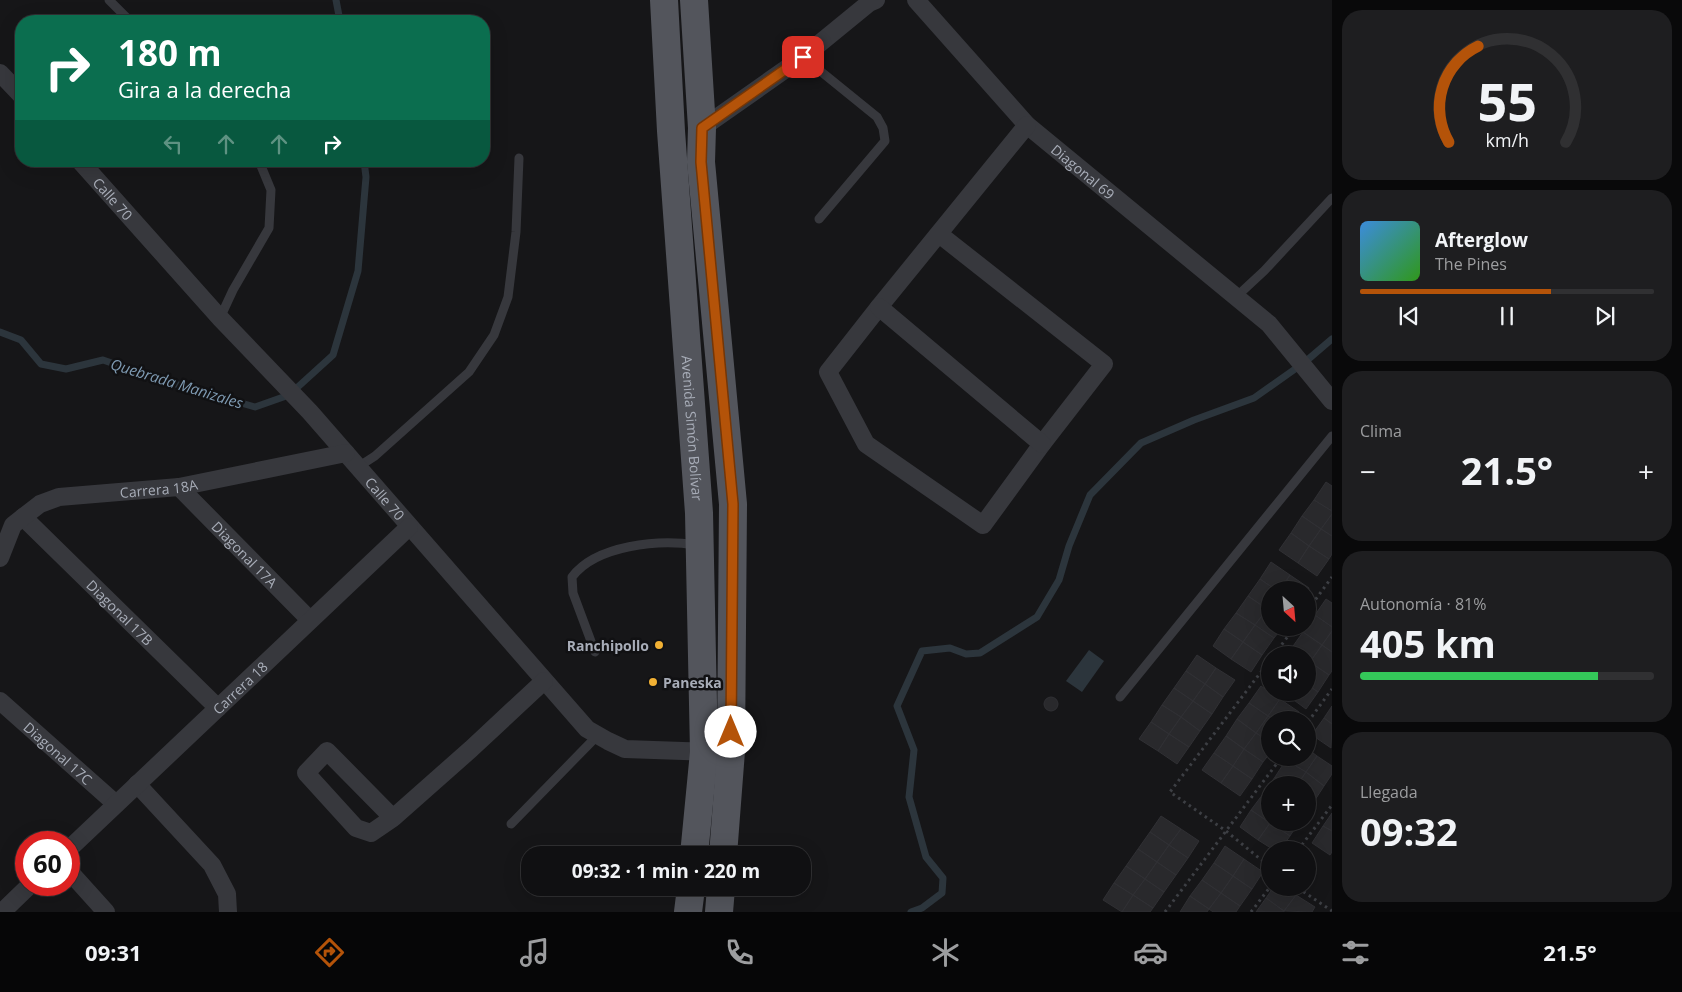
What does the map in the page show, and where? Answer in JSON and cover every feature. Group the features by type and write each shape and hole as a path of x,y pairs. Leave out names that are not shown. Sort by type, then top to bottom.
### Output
{"main road":[{"name":"Avenida Simón Bolívar","path":"664,0 671,131 699,513 704,752 695,846"},
{"path":"694,0 702,128 701,162 733,504 731,751 724,846"},
{"path":"688,912 690,896"},
{"path":"719,912 720,896"}],"street":[{"path":"702,128 803,57 869,2 876,0"},
{"name":"Diagonal 69","path":"916,0 1027,125 1269,324 1332,402"},
{"path":"0,73 15,89"},
{"path":"939,234 1104,364 983,525 866,444 828,372 879,307 1027,125"},
{"name":"Calle 70","path":"85,167 220,318 310,412 587,729 625,749 704,752 731,751"},
{"path":"879,307 1042,444"},
{"name":"Carrera 18A","path":"0,558 13,525 40,504 60,497 179,487 346,453"},
{"name":"Diagonal 17A","path":"179,487 310,620"},
{"name":"Diagonal 17B","path":"23,517 218,708"},
{"name":"Carrera 18","path":"80,838 409,527"},
{"path":"393,818 328,751 306,773 356,828 371,833 393,818 544,681"},
{"name":"Diagonal 17C","path":"0,701 116,804"},
{"path":"137,784 212,865 227,894 228,912"},
{"path":"80,883 106,912"},
{"path":"3,907 16,896"}],"lane":[{"path":"109,0 124,15"},
{"path":"803,57 877,117 883,128 885,141 819,219"},
{"path":"358,467 375,456 468,372 494,335 508,297 516,232 519,158"},
{"path":"220,318 233,290 269,228 271,190 261,167"},
{"path":"1236,297 1264,271 1332,198"},
{"path":"1120,697 1332,436"},
{"path":"595,652 573,593 572,577 579,568 607,553 644,544 683,542 699,545"},
{"path":"511,824 598,735"}],"path":[{"path":"1316,599 1332,577"},
{"path":"1261,672 1170,792 1226,831 1261,860"},
{"path":"1316,711 1332,689"},
{"path":"1165,912 1275,766"},
{"path":"1305,841 1332,805"},
{"path":"1250,912 1262,896"},
{"path":"1309,896 1331,911"}],"shaded area":[{"path":"1089,650 1104,661 1082,692 1066,681"}],"building":[{"path":"1326,482 1332,486 1332,511 1314,500"},
{"path":"1314,500 1332,511 1332,514 1321,529 1302,516"},
{"path":"1332,514 1332,536 1321,529"},
{"path":"1302,516 1321,529 1309,546 1291,533"},
{"path":"1321,529 1332,536 1332,554 1329,559 1309,546"},
{"path":"1291,533 1309,546 1298,563 1279,550"},
{"path":"1309,546 1329,559 1317,576 1298,563"},
{"path":"1271,562 1290,575 1286,581 1263,581 1260,579"},
{"path":"1290,575 1299,581 1286,581"},
{"path":"1260,579 1263,581 1261,581 1261,605 1248,596"},
{"path":"1248,596 1261,605 1261,617 1255,625 1236,613"},
{"path":"1326,599 1332,603 1332,627 1316,616"},
{"path":"1236,613 1255,625 1243,642 1224,629"},
{"path":"1316,616 1332,627 1332,631 1322,645 1309,636 1316,636"},
{"path":"1261,617 1261,629 1255,625"},
{"path":"1255,625 1261,629 1261,636 1271,636 1274,638 1268,646 1261,646 1261,654 1243,642"},
{"path":"1224,629 1243,642 1231,659 1213,646"},
{"path":"1332,631 1332,652 1322,645"},
{"path":"1300,636 1309,636 1322,645 1316,654 1316,646 1293,646"},
{"path":"1243,642 1261,654 1251,672 1231,659"},
{"path":"1322,645 1332,652 1332,671 1329,675 1316,666 1316,654"},
{"path":"1197,655 1216,668 1205,684 1186,671"},
{"path":"1316,666 1329,675 1318,692 1316,691"},
{"path":"1216,668 1235,680 1223,697 1205,684"},
{"path":"1186,671 1205,684 1193,701 1174,688"},
{"path":"1205,684 1223,697 1212,714 1193,701"},
{"path":"1261,686 1261,701 1279,701 1272,711 1261,711 1249,703"},
{"path":"1174,688 1193,701 1181,717 1162,705"},
{"path":"1051,697 1056,699 1058,704 1056,709 1051,711 1046,709 1044,704 1046,699"},
{"path":"1193,701 1212,714 1200,731 1181,717"},
{"path":"1279,701 1283,701 1298,711 1272,711"},
{"path":"1295,701 1312,701 1306,709"},
{"path":"1249,703 1261,711 1261,726 1256,733 1237,719"},
{"path":"1162,705 1181,717 1169,734 1151,722"},
{"path":"1332,706 1332,724 1324,718"},
{"path":"1181,717 1200,731 1189,747 1169,734"},
{"path":"1324,718 1332,724 1331,748 1316,738 1316,729"},
{"path":"1237,719 1256,733 1244,749 1226,736"},
{"path":"1151,722 1169,734 1158,751 1139,739"},
{"path":"1261,726 1261,736 1256,733"},
{"path":"1256,733 1261,736 1261,761 1244,749"},
{"path":"1169,734 1189,747 1177,764 1158,751"},
{"path":"1226,736 1244,749 1233,766 1214,753"},
{"path":"1244,749 1261,761 1261,765 1252,779 1233,766"},
{"path":"1214,753 1233,766 1221,783 1202,770"},
{"path":"1317,756 1332,766 1332,774 1324,786 1316,780 1316,776 1311,776 1306,772 1310,766 1316,766"},
{"path":"1233,766 1252,779 1240,796 1221,783"},
{"path":"1282,766 1296,766 1306,772 1303,776 1276,776"},
{"path":"1296,766 1310,766 1306,772"},
{"path":"1306,772 1311,776 1303,776"},
{"path":"1316,780 1324,786 1316,798"},
{"path":"1261,797 1261,817 1251,810"},
{"path":"1251,810 1261,817 1261,831 1264,831 1258,840 1240,827"},
{"path":"1332,813 1332,831 1323,826"},
{"path":"1161,816 1181,829 1169,845 1150,832"},
{"path":"1323,826 1332,831 1332,852 1330,855 1316,846 1316,841 1313,841"},
{"path":"1181,829 1199,841 1188,858 1169,845"},
{"path":"1264,831 1282,831 1290,836 1286,841 1261,842 1258,840"},
{"path":"1283,831 1293,831 1290,836"},
{"path":"1150,832 1169,845 1157,862 1138,849"},
{"path":"1169,845 1188,858 1176,875 1157,862"},
{"path":"1225,846 1244,859 1233,876 1214,863"},
{"path":"1138,849 1157,862 1145,879 1126,866"},
{"path":"1244,859 1261,871 1261,875 1252,889 1233,876"},
{"path":"1157,862 1176,875 1164,892 1145,879"},
{"path":"1214,863 1233,876 1221,893 1202,880"},
{"path":"1126,866 1145,879 1133,895 1114,883"},
{"path":"1233,876 1252,889 1240,906 1221,893"},
{"path":"1145,879 1164,892 1153,908 1133,895"},
{"path":"1202,880 1221,893 1209,909 1190,896"},
{"path":"1114,883 1133,895 1122,912 1103,900"},
{"path":"1221,893 1240,906 1236,912 1213,912 1209,909"},
{"path":"1133,895 1153,908 1150,912 1122,912"},
{"path":"1190,896 1209,909 1207,912 1180,912"},
{"path":"1267,896 1295,896 1284,911 1266,898"},
{"path":"1295,896 1315,907 1312,912 1284,911"},
{"path":"1266,898 1284,911 1284,912 1256,912"}],"waterway":[{"name":"Quebrada Manizales","path":"336,0 339,15"},
{"name":"Quebrada Manizales","path":"0,332 21,340 41,364 66,369 103,360 158,379 255,407 289,395 333,355 358,271 366,177 365,167"},
{"path":"911,912 922,908 942,893 943,878 926,857 909,797 914,750 897,706 922,651 950,648 966,654 980,653 1037,617 1059,580 1069,546 1090,495 1141,443 1194,420 1254,398 1305,362 1332,339"}],"place":[{"name":"Ranchipollo","path":"659,645"},
{"name":"Paneska","path":"653,682"}],"route":[{"path":"731,732 733,504 701,162 702,128 803,57"}]}
